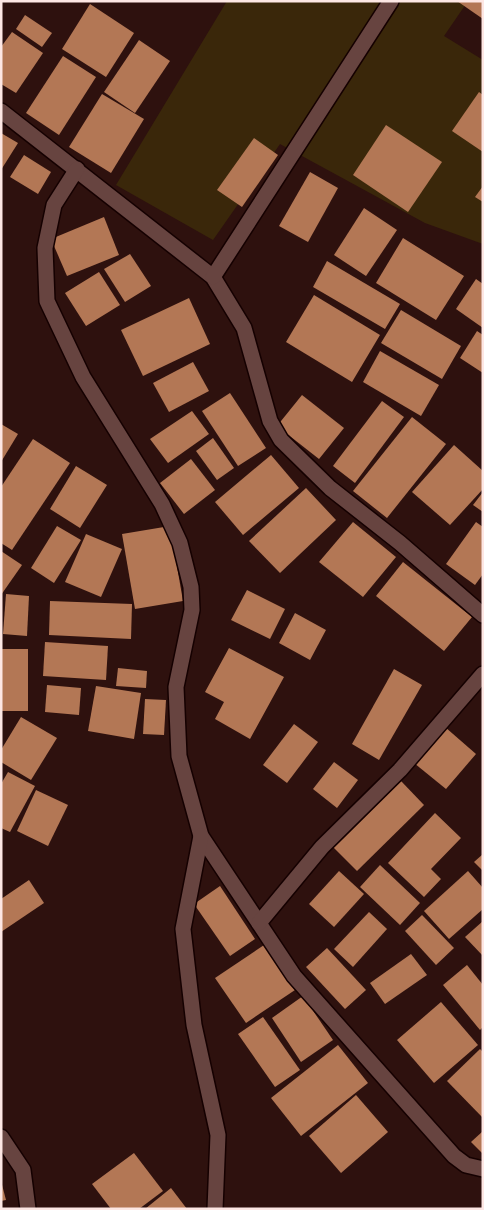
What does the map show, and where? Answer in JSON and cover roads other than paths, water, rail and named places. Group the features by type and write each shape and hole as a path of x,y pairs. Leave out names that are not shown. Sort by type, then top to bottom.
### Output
{"street":[{"path":"213,277 392,1"},
{"path":"1,111 213,277 244,328 270,421 281,440 330,488 483,614"},
{"path":"77,169 54,205 45,248 47,301 83,378 162,504 180,543 192,587 192,610 176,687 179,756 201,836 294,976 454,1156 466,1165 483,1169"},
{"path":"259,923 322,846 400,770 483,674"},
{"path":"201,836 183,929 194,1025 218,1135 215,1209"},
{"path":"1,1137 23,1170 28,1209"}]}
